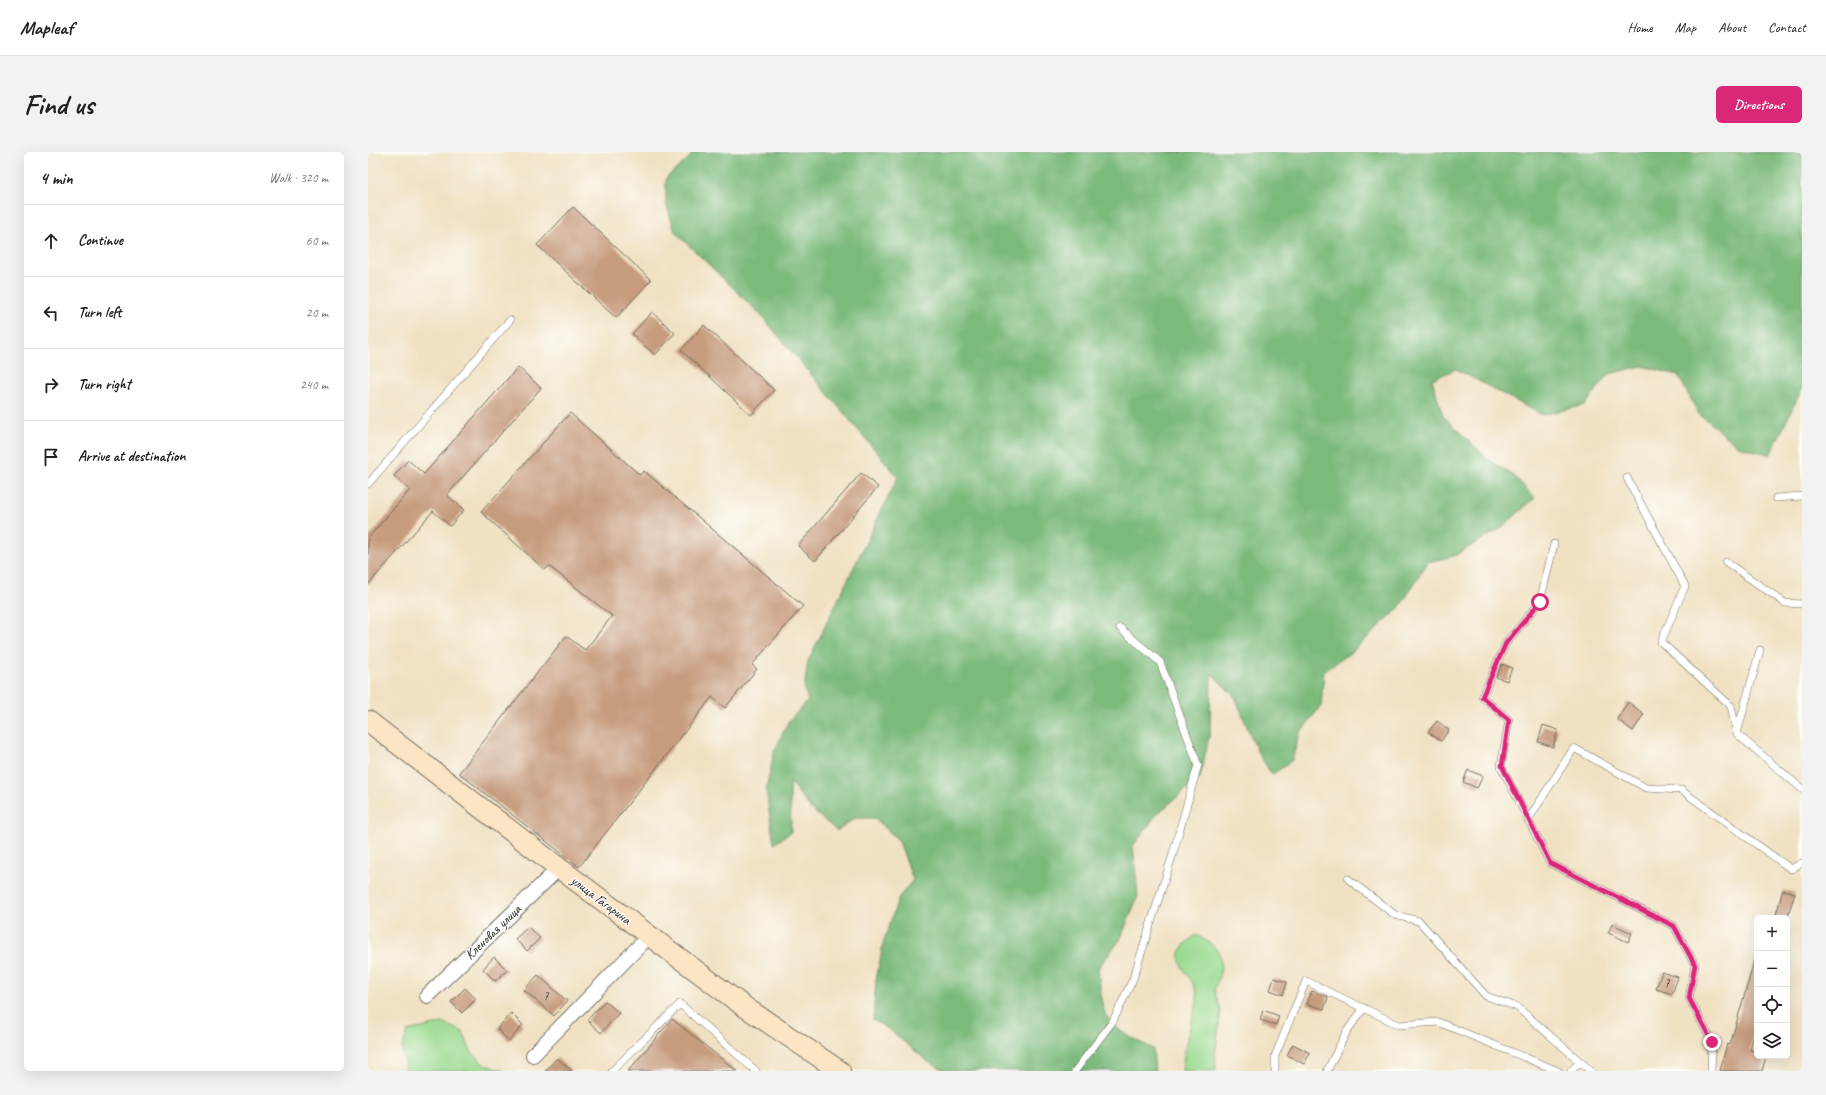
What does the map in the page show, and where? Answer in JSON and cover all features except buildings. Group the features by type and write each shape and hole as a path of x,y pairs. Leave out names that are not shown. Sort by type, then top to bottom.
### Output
{"street":[{"name":"улица Гагарина","path":"368,721 559,868 742,1005 840,1071"},
{"name":"Кленовая улица","path":"427,996 559,868"},
{"path":"533,1055 649,936"}],"lane":[{"path":"368,484 510,320"},
{"path":"1627,478 1685,586 1661,642 1731,706 1737,734 1802,789"},
{"path":"1776,498 1802,496"},
{"path":"1554,544 1540,602 1506,643 1482,697 1509,720 1502,766 1550,863 1674,926 1695,965 1689,998 1712,1042 1711,1071"},
{"path":"1726,562 1785,603 1802,604"},
{"path":"1075,1071 1114,1021 1133,979 1172,857 1198,765 1160,662 1120,628"},
{"path":"1737,734 1760,650"},
{"path":"1528,820 1574,748 1646,788 1681,790 1791,869 1802,863"},
{"path":"1348,879 1394,915 1419,921 1486,996 1517,1007 1591,1071"},
{"path":"1275,1071 1275,1056 1306,981 1399,1024 1438,1022 1558,1071"},
{"path":"612,1071 680,1004 756,1071"},
{"path":"1327,1071 1347,1031 1364,1008"},
{"path":"1572,1071 1580,1062"}],"green space":[{"path":"694,152 1802,152 1802,389 1770,455 1738,446 1698,413 1678,375 1642,366 1609,374 1585,405 1542,415 1456,369 1432,379 1443,416 1488,459 1515,477 1535,498 1500,529 1454,556 1428,562 1399,608 1353,651 1324,671 1321,706 1300,733 1292,760 1272,775 1257,751 1235,697 1211,673 1210,732 1200,778 1157,814 1133,846 1138,896 1120,940 1098,968 1102,1003 1105,1012 1115,1026 1129,1036 1153,1049 1155,1071 946,1071 927,1061 890,1030 873,1020 876,980 884,940 899,897 913,880 899,841 875,818 855,818 837,831 811,809 790,782 791,832 774,844 766,790 774,752 788,722 808,701 804,688 808,661 898,477 759,313 675,232 666,203 666,178"},
{"path":"1196,935 1206,940 1213,946 1218,951 1220,957 1220,972 1214,990 1221,1011 1215,1054 1216,1071 1182,1071 1187,1038 1197,1001 1193,983 1180,961 1180,953 1185,944"},
{"path":"443,1023 463,1032 471,1052 485,1065 504,1071 404,1071 405,1064 402,1047 408,1031"}],"route":[{"path":"1540,602 1506,643 1482,697 1509,720 1502,766 1550,863 1674,926 1695,965 1689,998 1712,1042"}]}
